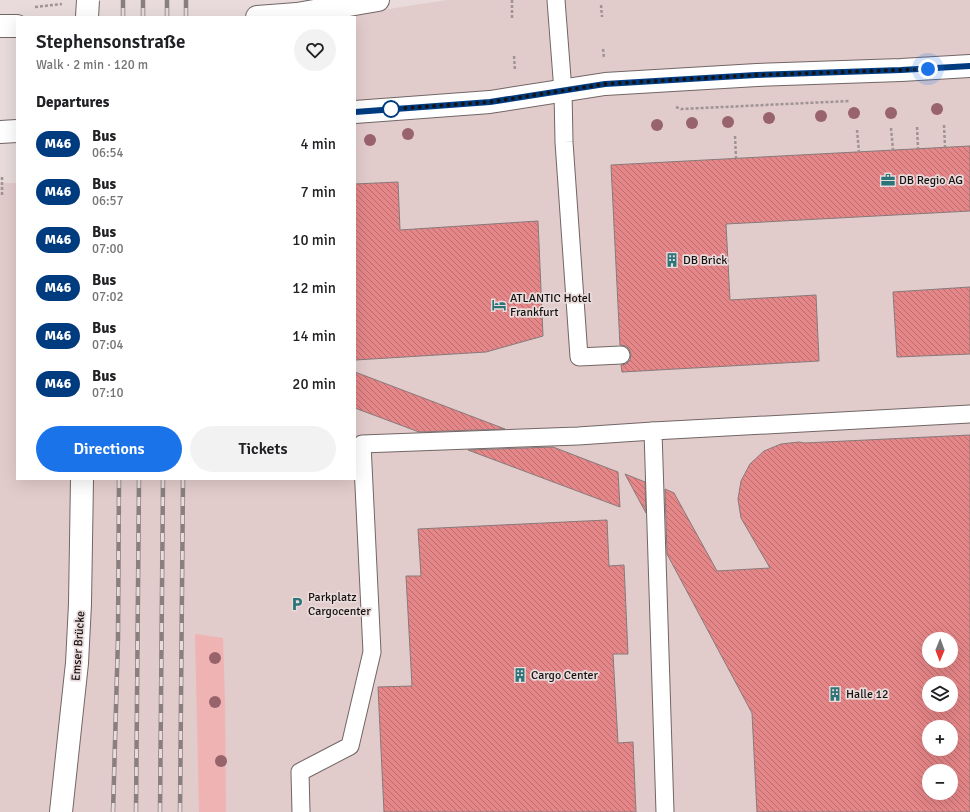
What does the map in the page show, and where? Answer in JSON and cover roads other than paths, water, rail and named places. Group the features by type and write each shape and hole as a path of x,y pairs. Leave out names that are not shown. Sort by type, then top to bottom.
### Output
{"street":[{"path":"270,16 297,14 378,0"},
{"path":"78,2 87,16"},
{"path":"0,26 16,26"},
{"path":"356,112 490,102 605,84 756,75 970,66"},
{"path":"0,132 16,130"},
{"name":"Emser Brücke","path":"61,812 78,663 82,480"}],"lane":[{"path":"556,0 579,357 620,355"},
{"path":"301,812 300,772 350,746 372,652 362,444 578,436 970,414"},
{"path":"652,431 665,812"}],"railway":[{"path":"123,0 123,16"},
{"path":"143,0 143,16"},
{"path":"167,0 167,16"},
{"path":"186,0 186,16"},
{"path":"113,812 118,638 119,480"},
{"path":"136,812 139,480"},
{"path":"160,812 163,480"},
{"path":"180,812 183,480"}],"place":[{"name":"DB Regio AG","path":"888,180"},
{"name":"DB Brick","path":"672,260"},
{"name":"ATLANTIC Hotel Frankfurt","path":"499,305"},
{"name":"Parkplatz Cargocenter","path":"297,604"},
{"name":"Cargo Center","path":"520,675"},
{"name":"Halle 12","path":"835,694"}]}
